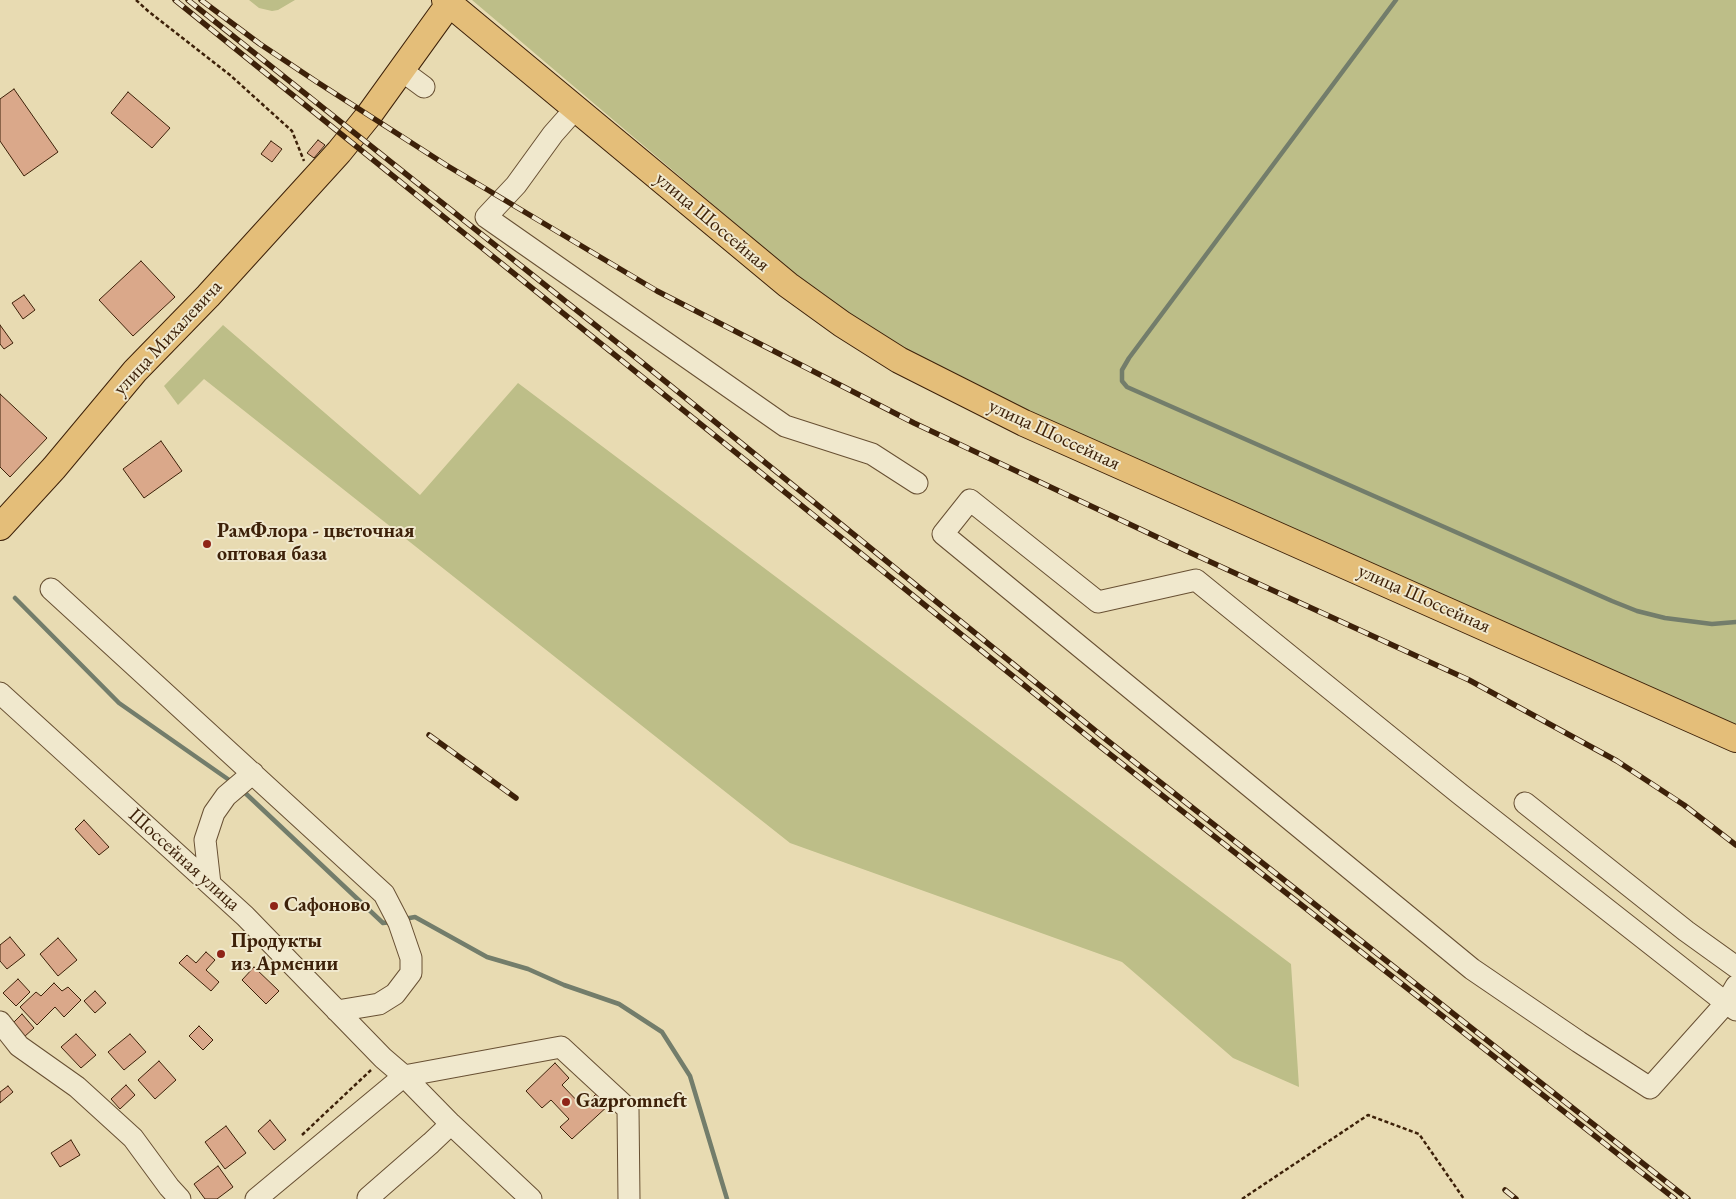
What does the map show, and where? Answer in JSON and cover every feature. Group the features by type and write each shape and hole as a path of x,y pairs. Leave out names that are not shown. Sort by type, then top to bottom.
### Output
{"main road":[{"name":"улица Михалевича","path":"0,527 54,468 135,371 214,289 339,152 401,70 447,2"},
{"name":"улица Шоссейная","path":"447,2 788,285 842,324 899,360 1024,423 1736,738"}],"street":[{"path":"401,70 424,86"},
{"path":"576,108 553,134 516,185 486,217 785,426 872,454 917,483"},
{"path":"970,500 1098,602 1196,580 1460,794 1733,999 1650,1088 1472,969 943,534 970,500"},
{"path":"51,589 384,894 399,923 411,958 411,973 395,994 379,1004 337,1011"},
{"name":"Шоссейная улица","path":"0,693 246,916 383,1058 531,1199"},
{"path":"210,884 205,840 214,813 226,796 253,773"},
{"path":"1525,803 1686,931 1736,967"},
{"path":"0,1022 19,1046 77,1087 133,1138 180,1199"},
{"path":"256,1199 404,1076 561,1047 628,1109 629,1199"},
{"path":"368,1198 451,1124"}],"path":[{"path":"136,0 230,75 292,131 308,172 310,184"},
{"path":"299,1139 383,1058"},
{"path":"1242,1199 1368,1115 1419,1134 1464,1199"}],"green space":[{"path":"249,0 295,0 278,10 272,11 259,8"},
{"path":"472,0 1736,0 1736,726 1022,410 934,366 850,316 795,274"},
{"path":"223,325 420,495 518,383 1291,964 1299,1087 1233,1058 1122,962 790,843 204,379 178,405 164,386"}],"building":[{"path":"14,89 58,152 24,176 0,141 0,99"},
{"path":"128,92 170,128 152,148 111,113"},
{"path":"318,140 325,145 314,158 307,153"},
{"path":"271,141 282,149 272,162 261,154"},
{"path":"141,261 175,297 133,336 99,300"},
{"path":"24,295 35,310 23,319 12,303"},
{"path":"0,325 13,343 4,349 0,344"},
{"path":"0,394 47,438 10,477 0,467"},
{"path":"161,441 182,471 144,498 123,469"},
{"path":"84,820 109,847 99,855 75,829"},
{"path":"10,937 25,955 7,969 0,961 0,945"},
{"path":"58,938 77,960 58,976 40,954"},
{"path":"206,952 215,960 206,970 219,982 211,991 179,963 187,955 196,963"},
{"path":"254,967 279,991 266,1004 242,980"},
{"path":"18,979 30,992 16,1006 3,993"},
{"path":"54,983 62,991 68,987 81,1000 64,1017 55,1007 37,1025 20,1007 36,992 41,996"},
{"path":"95,991 106,1003 95,1013 84,1001"},
{"path":"22,1014 34,1028 24,1037 12,1024"},
{"path":"199,1026 213,1040 203,1050 189,1036"},
{"path":"76,1034 96,1055 81,1068 61,1047"},
{"path":"130,1034 146,1052 124,1070 108,1052"},
{"path":"159,1061 176,1080 155,1099 138,1080"},
{"name":"Gazpromneft","path":"555,1063 569,1078 562,1085 583,1107 598,1092 610,1104 572,1139 560,1127 569,1119 551,1100 542,1108 526,1091"},
{"path":"126,1085 135,1095 120,1109 111,1099"},
{"path":"8,1086 13,1092 0,1103 0,1092"},
{"path":"270,1120 286,1140 274,1150 258,1131"},
{"path":"226,1126 246,1153 225,1169 205,1142"},
{"path":"71,1140 80,1155 60,1167 51,1153"},
{"path":"218,1166 233,1187 217,1199 205,1199 194,1184"}],"waterway":[{"path":"1396,0 1129,358 1122,370 1122,381 1127,387 1637,611 1665,618 1712,624 1736,622"},
{"path":"15,598 119,703 232,782"},
{"path":"242,790 383,923 391,922"},
{"path":"404,919 415,917 487,957 528,969 564,985 619,1004 662,1032 690,1076 727,1199"}],"railway":[{"path":"175,0 1102,748 1675,1199"},
{"path":"188,0 634,356 1108,741 1688,1199"},
{"path":"201,0 260,44 446,165 657,291 914,423 1191,553 1469,680 1617,761 1684,805 1736,845"},
{"path":"429,735 516,798"},
{"path":"1505,1190 1516,1199"}],"place":[{"name":"РамФлора - цветочная оптовая база","path":"207,544"},
{"name":"Сафоново","path":"274,906"},
{"name":"Продукты из Армении","path":"221,954"},
{"name":"Gazpromneft","path":"566,1102"}]}
